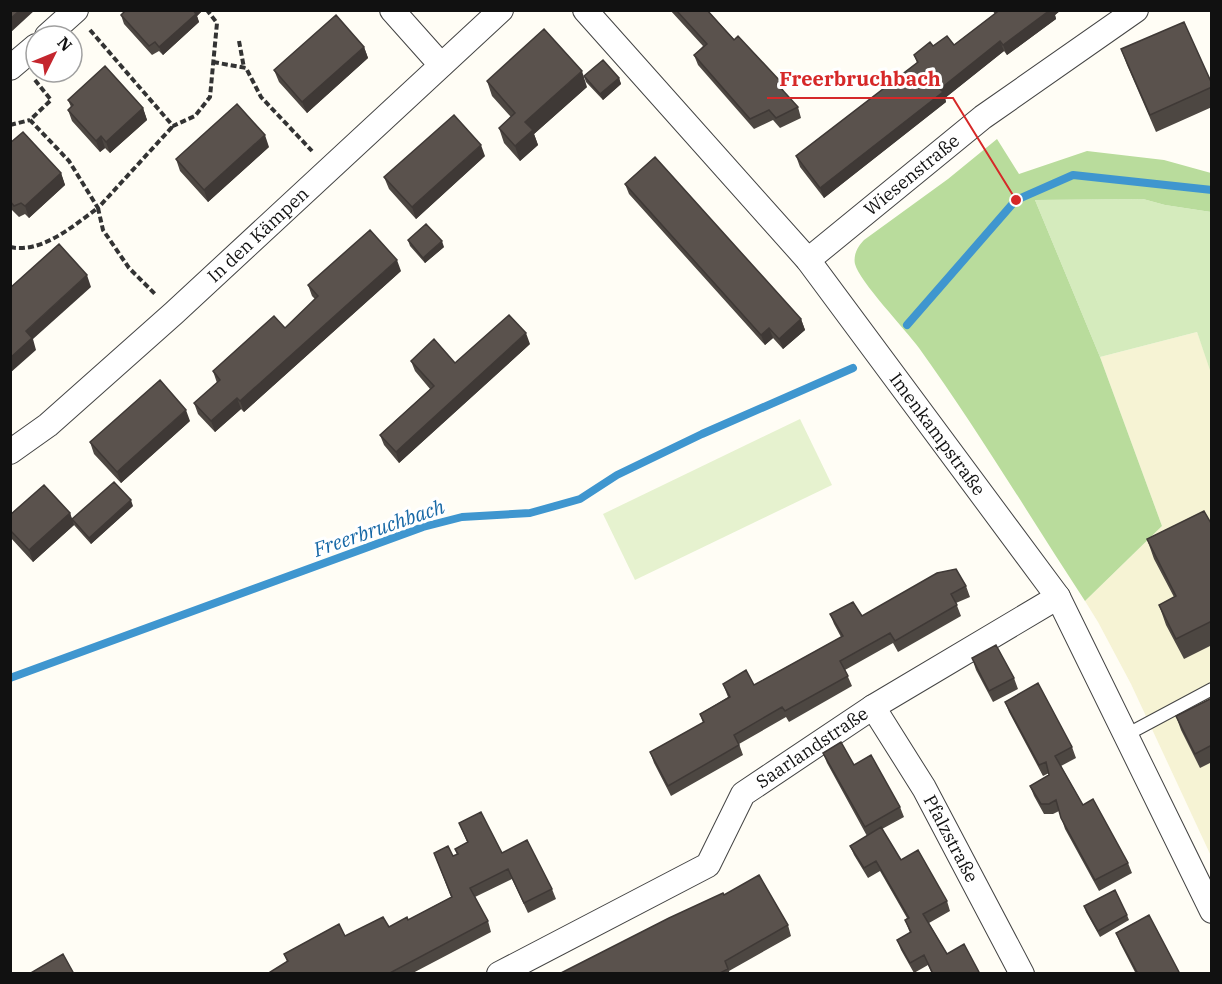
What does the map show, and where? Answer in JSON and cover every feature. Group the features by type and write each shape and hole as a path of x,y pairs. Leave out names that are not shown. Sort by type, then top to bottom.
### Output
{"street":[{"path":"392,10 441,65"},
{"name":"In den Kämpen","path":"10,452 48,425 174,313 501,10"},
{"name":"Imenkampstraße","path":"585,10 808,260 1058,597 1212,911"},
{"name":"Wiesenstraße","path":"808,260 983,117 1136,10"},
{"path":"60,24 75,11"},
{"name":"Saarlandstraße","path":"499,974 708,865 743,794 873,707 1058,597"},
{"name":"Pfalzstraße","path":"873,707 924,788 1022,974"}],"lane":[{"path":"1126,735 1212,688"}],"path":[{"path":"10,248 19,249 56,239 98,208 173,126 195,116 210,97 217,23 207,10"},
{"path":"75,11 173,126"},
{"path":"238,41 244,68"},
{"path":"10,125 30,120 51,100 22,58"},
{"path":"213,62 246,68 261,97 329,169"},
{"path":"30,120 69,161 98,208 103,230 129,268 174,313"}],"shaded area":[{"path":"1197,332 1212,373 1211,856 1131,684 1085,601 1162,526 1100,357"}],"green space":[{"path":"997,139 1019,174 1087,151 1164,160 1211,173 1211,212 1143,199 1035,200 1100,357 1162,526 1085,601 941,379 919,348 865,282 855,264 856,251 864,240 948,179"},
{"path":"1143,199 1211,212 1211,373 1197,332 1100,357 1035,200"},
{"path":"800,419 832,485 635,580 603,514"}],"building":[{"path":"10,10 20,10 10,19"},
{"path":"126,10 193,10 196,14 159,47 155,42 149,46 121,15"},
{"path":"676,10 707,10 734,40 738,36 780,81 777,84 798,107 776,118 769,110 750,119 694,55 707,44"},
{"path":"996,10 1050,10 1003,45 1000,41 940,89 943,92 820,188 796,156 918,62 914,55 930,42 933,46 947,36 954,45 997,12"},
{"path":"336,15 364,47 302,102 274,70"},
{"path":"1184,22 1212,87 1150,115 1121,49"},
{"path":"544,29 582,71 525,122 533,130 515,146 499,128 515,113 487,81"},
{"path":"603,60 619,78 600,94 584,76"},
{"path":"105,66 143,108 106,142 101,136 96,141 68,110 73,105 68,100"},
{"path":"237,104 265,135 204,190 176,159"},
{"path":"454,115 481,145 412,207 384,177"},
{"path":"23,132 61,173 25,206 21,203 14,206 10,201 10,143"},
{"path":"655,157 801,319 779,339 769,328 761,335 625,184"},
{"path":"426,224 442,241 423,258 408,240"},
{"path":"370,230 397,260 240,401 237,398 211,421 194,403 220,380 213,371 274,316 285,328 318,296 308,285"},
{"path":"59,244 87,275 26,331 32,338 10,358 10,288"},
{"path":"509,315 526,333 396,452 380,435 434,386 411,361 434,339 455,363"},
{"path":"160,380 186,410 117,472 90,442"},
{"path":"114,482 131,500 89,538 72,519"},
{"path":"44,485 70,513 29,550 10,530 10,515"},
{"path":"1204,511 1212,525 1212,621 1176,639 1159,605 1176,596 1147,539"},
{"path":"956,569 966,586 951,594 957,605 895,641 890,633 840,661 848,676 785,711 782,707 734,735 739,745 668,786 650,752 704,722 700,714 730,697 723,684 746,670 754,685 843,636 830,614 853,602 862,616 937,573"},
{"path":"996,645 1014,678 989,691 972,658"},
{"path":"1038,683 1072,747 1055,756 1083,805 1093,799 1128,863 1095,880 1061,818 1056,800 1049,804 1041,804 1030,786 1049,775 1046,762 1039,765 1005,702"},
{"path":"1212,698 1212,745 1195,754 1176,716"},
{"path":"841,742 854,765 871,755 900,807 865,827 823,753"},
{"path":"481,812 502,853 527,840 552,889 524,903 508,869 470,888 488,921 388,974 267,974 288,961 284,954 339,924 345,936 383,917 389,927 407,917 408,920 452,897 434,853 448,846 453,856 458,854 455,849 468,842 459,823"},
{"path":"881,827 901,860 918,850 947,901 923,914 947,954 964,944 980,974 933,974 924,955 910,963 897,940 911,932 905,920 909,918 876,861 864,868 850,846"},
{"path":"759,875 788,925 725,961 728,969 718,974 559,974 669,918 723,893 724,895"},
{"path":"1115,890 1127,915 1098,931 1084,906"},
{"path":"1149,915 1180,974 1138,974 1116,933"},
{"path":"63,954 74,974 29,974"}],"waterway":[{"name":"Freerbruchbach","path":"907,325 1016,200 1073,175 1212,190"},
{"name":"Freerbruchbach","path":"10,678 423,527 462,517 530,513 580,499 617,475 702,434 853,368"}],"place":[{"name":"Freerbruchbach","path":"1016,200"}]}
